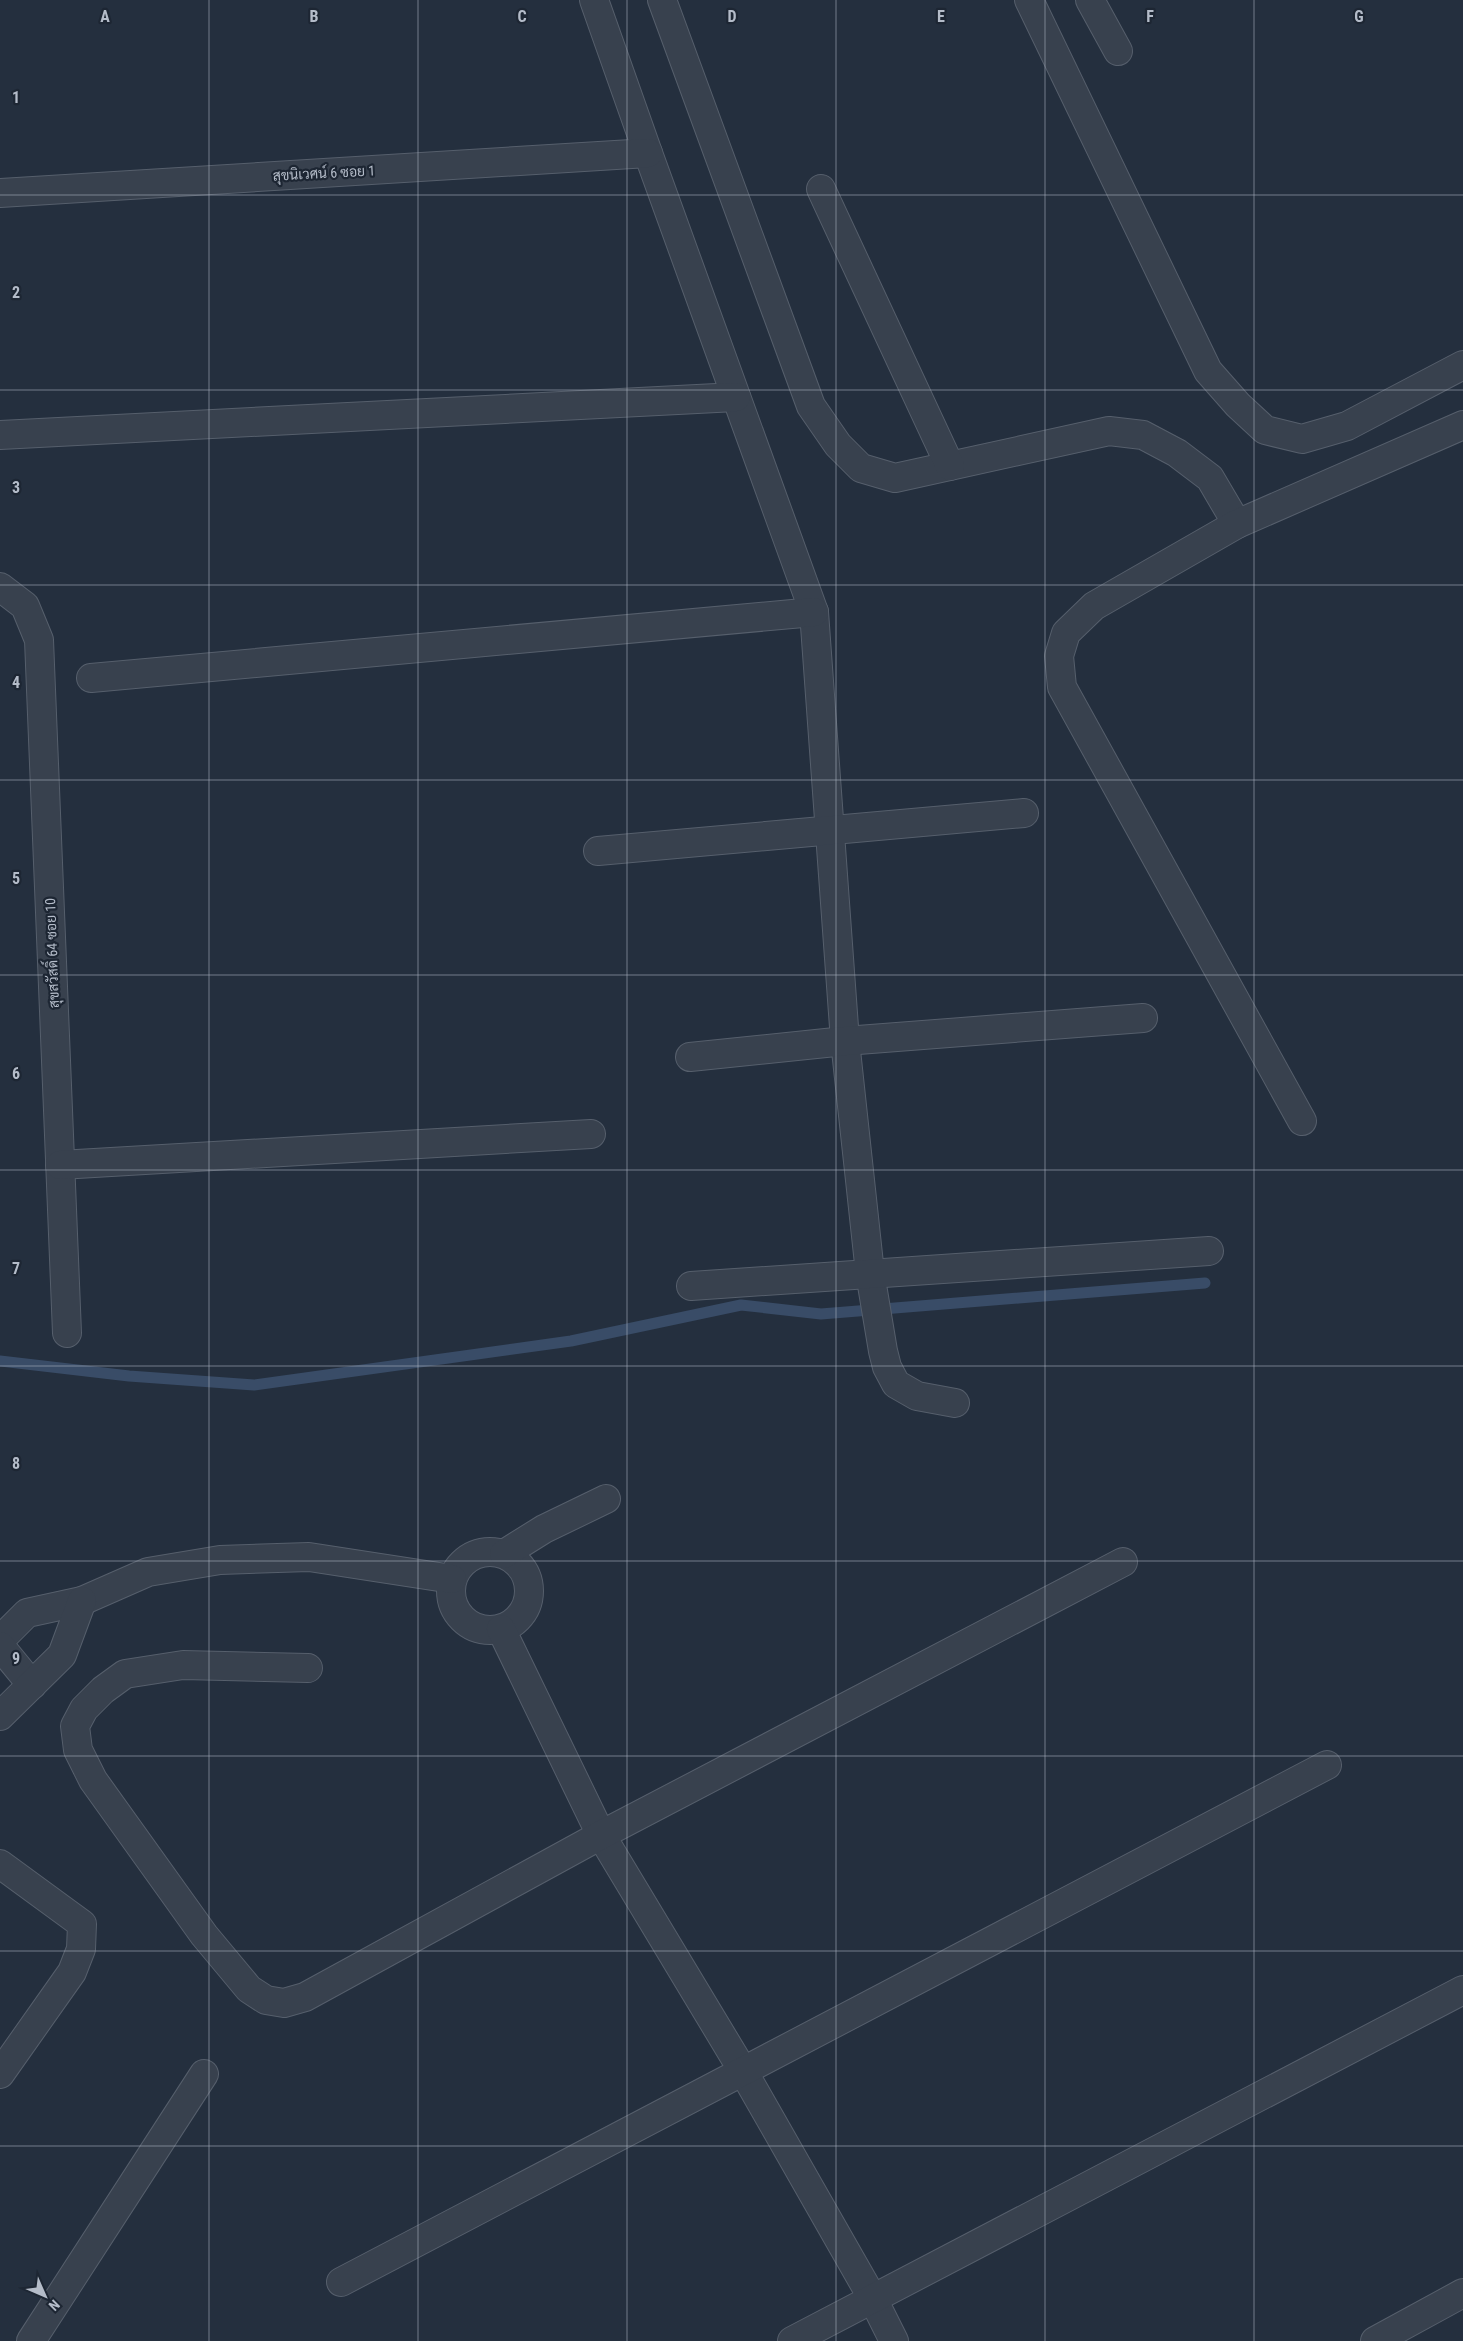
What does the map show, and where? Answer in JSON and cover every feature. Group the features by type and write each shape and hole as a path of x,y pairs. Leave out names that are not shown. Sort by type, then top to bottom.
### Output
{"street":[{"path":"594,0 814,612 845,1041 870,1273 883,1351 887,1367 896,1384 917,1396 955,1403"},
{"path":"662,0 811,406 838,445 861,468 895,478 1109,431 1143,435 1177,453 1210,478 1225,500 1237,524"},
{"path":"1029,0 1208,371 1238,405 1265,430 1302,439 1347,426 1463,365"},
{"path":"1090,0 1118,51"},
{"name":"สุขนิเวศน์ 6 ซอย 1","path":"0,193 648,153"},
{"path":"821,189 950,466"},
{"path":"0,435 736,397"},
{"path":"1302,1121 1062,687 1059,656 1066,633 1094,606 1237,524 1463,425"},
{"name":"สุขสวัสดิ์ 64 ซอย 10","path":"0,587 25,606 39,640 67,1333"},
{"path":"91,678 814,612"},
{"path":"598,851 1024,813"},
{"path":"690,1057 845,1041 1143,1018"},
{"path":"60,1165 591,1134"},
{"path":"691,1286 1209,1250"},
{"path":"504,1554 544,1528 606,1499"},
{"path":"492,1552 504,1554 516,1561 525,1572 529,1585 529,1599 523,1612 514,1623 502,1629 487,1630 473,1627 461,1619 454,1607 450,1593 452,1578 458,1567 473,1555 492,1552"},
{"path":"0,1640 27,1613 82,1601 148,1572 220,1560 309,1557 452,1578"},
{"path":"308,1668 183,1665 125,1674 103,1690 84,1709 75,1726 78,1750 93,1780 204,1935 249,1989 266,2000 284,2003 305,1997 601,1835 1123,1562"},
{"path":"0,1716 62,1655 82,1601"},
{"path":"502,1629 601,1835 743,2071 873,2299 894,2341"},
{"path":"0,1646 32,1685"},
{"path":"341,2282 1327,1765"},
{"path":"0,1864 82,1924 81,1949 72,1972 0,2074"},
{"path":"792,2341 1463,1990"},
{"path":"31,2341 204,2074"},
{"path":"1375,2341 1463,2293"}],"waterway":[{"path":"0,1361 129,1376 254,1385 571,1341 741,1305 821,1314 1205,1283"}]}
